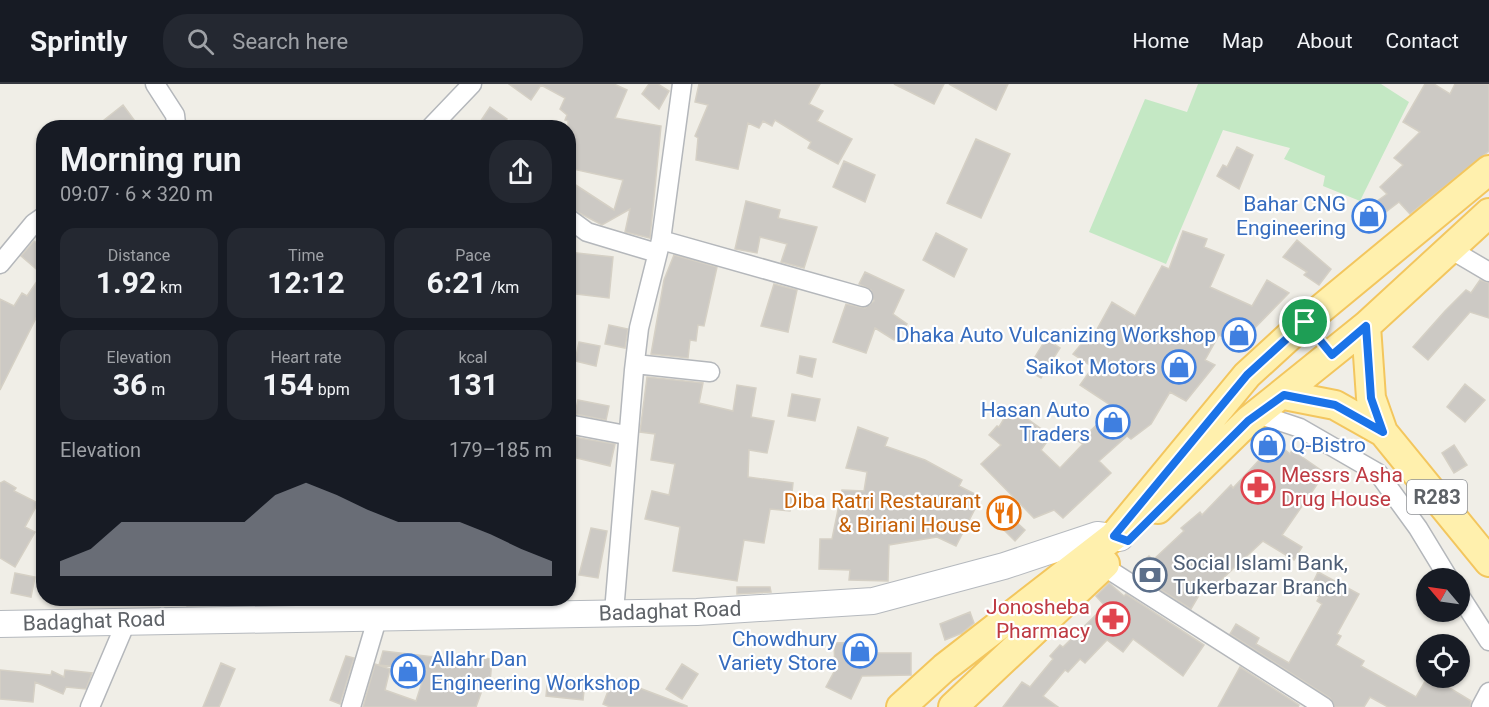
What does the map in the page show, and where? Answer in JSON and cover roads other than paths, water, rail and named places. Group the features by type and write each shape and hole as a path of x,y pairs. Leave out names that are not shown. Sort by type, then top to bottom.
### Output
{"main road":[{"path":"944,668 960,700 1103,566 1121,539 1247,375 1305,322 1489,170"},
{"path":"901,707 944,668 1121,539 1258,414 1366,326 1489,213"},
{"path":"1305,322 1332,355"},
{"path":"1366,326 1371,398 1383,432"},
{"path":"1284,395 1335,405 1383,432"},
{"name":"R283","path":"1383,432 1489,562"},
{"name":"Badaghat Road","path":"0,624 127,620 697,612 873,601 1005,566 1097,536 1121,539"}],"street":[{"path":"155,84 176,115 176,120"},
{"path":"438,120 472,84"},
{"path":"614,612 626,435 639,328 659,247 682,84"},
{"path":"0,264 36,222"},
{"path":"576,224 587,232 659,247 862,297"},
{"path":"1450,249 1489,272"},
{"path":"635,364 710,372"},
{"path":"1258,414 1300,428 1378,473 1418,528 1442,568"},
{"path":"576,426 626,435"},
{"path":"1103,566 1324,707"},
{"path":"1470,611 1489,640"},
{"path":"351,707 378,616"},
{"path":"90,707 127,620"},
{"path":"1481,707 1489,692"}],"place":[{"name":"Bahar CNG Engineering","path":"1369,216"},
{"name":"Dhaka Auto Vulcanizing Workshop","path":"1239,335"},
{"name":"Saikot Motors","path":"1179,367"},
{"name":"Hasan Auto Traders","path":"1113,422"},
{"name":"Q-Bistro","path":"1268,445"},
{"name":"Messrs Asha Drug House","path":"1258,487"},
{"name":"Diba Ratri Restaurant & Biriani House","path":"1004,513"},
{"name":"Social Islami Bank, Tukerbazar Branch","path":"1150,575"},
{"name":"Jonosheba Pharmacy","path":"1113,619"},
{"name":"Chowdhury Variety Store","path":"860,651"},
{"name":"Allahr Dan Engineering Workshop","path":"408,671"}]}
